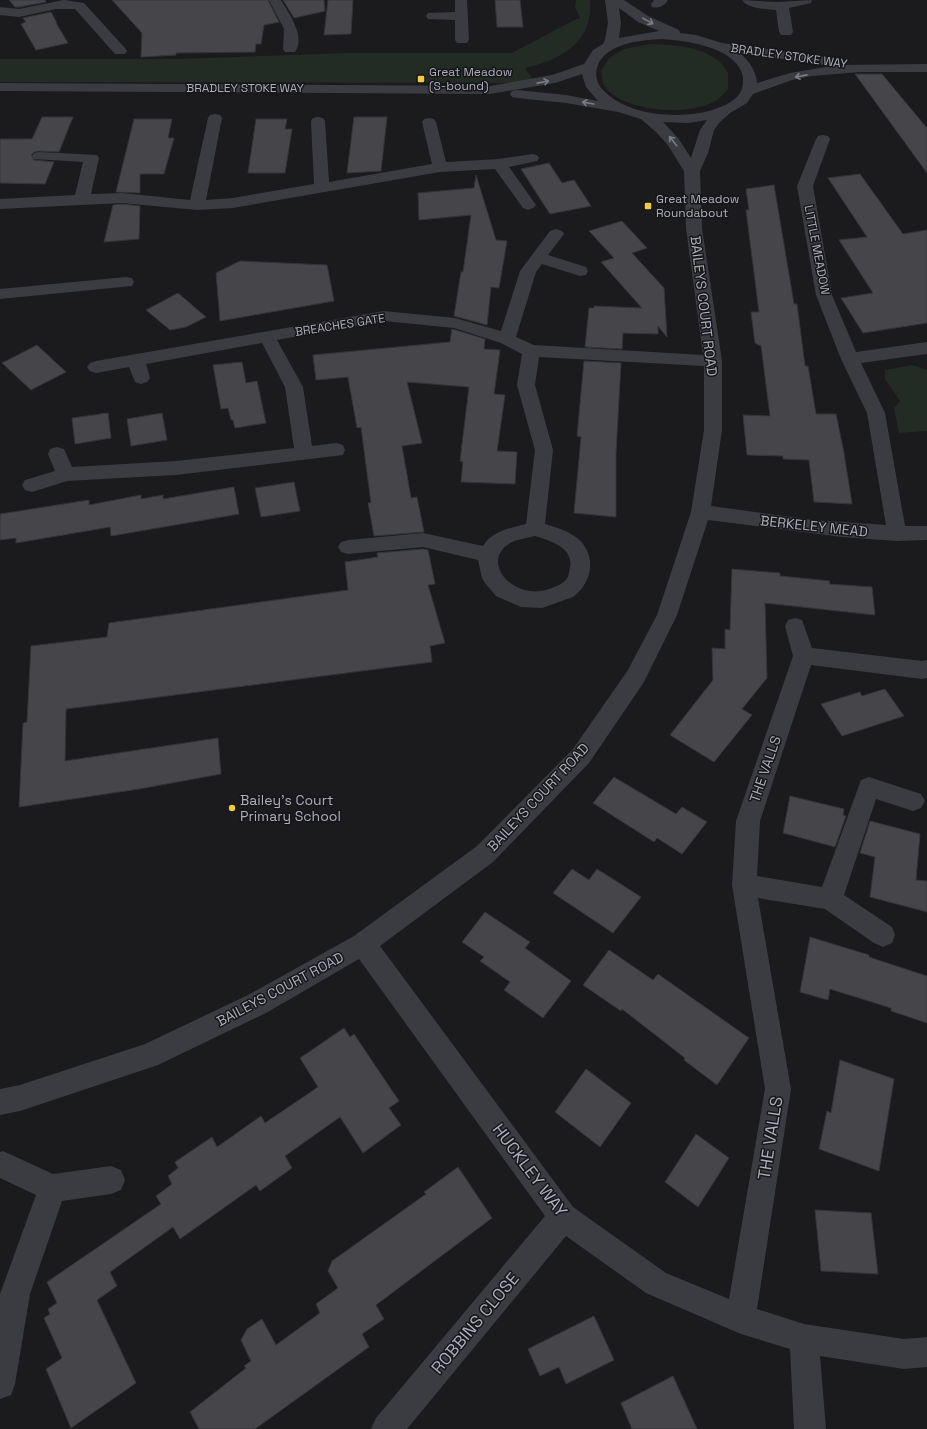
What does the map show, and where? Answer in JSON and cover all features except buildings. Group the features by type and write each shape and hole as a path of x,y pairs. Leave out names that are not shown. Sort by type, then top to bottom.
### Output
{"street":[{"path":"275,0 291,29 290,49"},
{"path":"461,0 461,36"},
{"path":"609,46 615,31 611,0"},
{"path":"616,0 650,23 682,36 711,43 727,51 740,60 748,70 750,82 747,92 739,102 725,110 708,116 688,119 667,119 646,116 626,110 611,103 600,95 589,76 590,67 596,56 609,46 642,36 682,36"},
{"path":"748,0 759,5 782,6 806,0"},
{"path":"0,11 19,13 60,4 79,6 120,51"},
{"path":"782,6 786,32"},
{"path":"433,16 461,16"},
{"name":"BRADLEY STOKE WAY","path":"711,43 756,52 867,67"},
{"name":"BRADLEY STOKE WAY","path":"490,90 555,80 590,67"},
{"name":"BRADLEY STOKE WAY","path":"747,92 768,84 838,69 867,67 927,68"},
{"name":"BRADLEY STOKE WAY","path":"0,87 490,90 566,99 626,110"},
{"name":"BAILEYS COURT ROAD","path":"692,171 701,153 707,130 715,119 725,110"},
{"name":"BAILEYS COURT ROAD","path":"0,1102 20,1098 149,1056 257,1004 363,944 485,854 580,756 636,676 667,615 701,512 713,430 713,361 694,228 692,171 678,147 668,134 646,116"},
{"path":"197,205 215,118"},
{"path":"318,121 322,188"},
{"path":"429,122 440,167"},
{"name":"LITTLE MEADOW","path":"823,139 805,186 824,295 850,359 876,413 897,534"},
{"path":"39,156 92,158 82,199"},
{"path":"0,204 122,198 197,205 233,204 440,167 498,164 532,158"},
{"path":"498,164 528,205"},
{"path":"507,339 528,271 556,234"},
{"path":"538,257 580,271"},
{"path":"0,294 126,282"},
{"name":"BREACHES GATE","path":"96,367 384,316 455,323 507,339 531,352 713,361"},
{"path":"267,337 294,387 304,453"},
{"path":"850,359 927,348"},
{"path":"531,352 526,386 544,450 535,529"},
{"path":"136,360 142,378"},
{"path":"32,485 66,474 176,468 336,450"},
{"path":"57,454 66,474"},
{"name":"BERKELEY MEAD","path":"701,512 784,524 897,534 927,533"},
{"path":"535,529 550,532 563,537 574,546 580,556 582,568 578,580 569,589 557,596 542,600 527,600 512,596 500,588 491,578 487,567 488,555 495,544 506,536 520,530 535,529"},
{"path":"348,547 423,540 488,555"},
{"path":"795,626 804,656 922,670 927,669"},
{"name":"THE VALLS","path":"741,1319 778,1089 744,885 748,820 804,656"},
{"path":"830,899 869,787 913,801"},
{"path":"744,885 830,899 883,935"},
{"name":"HUCKLEY WAY","path":"363,944 563,1217 656,1283 741,1319 804,1339 904,1354 927,1352"},
{"path":"3,1165 52,1188 110,1180"},
{"path":"0,1384 15,1294 52,1188"},
{"name":"ROBBINS CLOSE","path":"387,1429 563,1217"},
{"path":"804,1339 810,1429"}],"shaded area":[{"path":"576,0 590,0 590,15 587,27 581,38 572,47 551,60 525,68 533,80 516,83 0,82 0,59 177,59 348,53 512,53 580,18 575,7"},
{"path":"649,44 692,48 708,54 720,62 728,73 728,89 717,100 691,109 656,109 623,101 611,93 603,83 601,71 609,58 624,49"},
{"path":"912,365 927,370 927,431 899,433 894,408 900,401 885,379 885,370"}],"place":[{"name":"Great Meadow (S-bound)","path":"421,79"},
{"name":"Great Meadow Roundabout","path":"648,206"},
{"name":"Bailey's Court Primary School","path":"232,808"}]}
